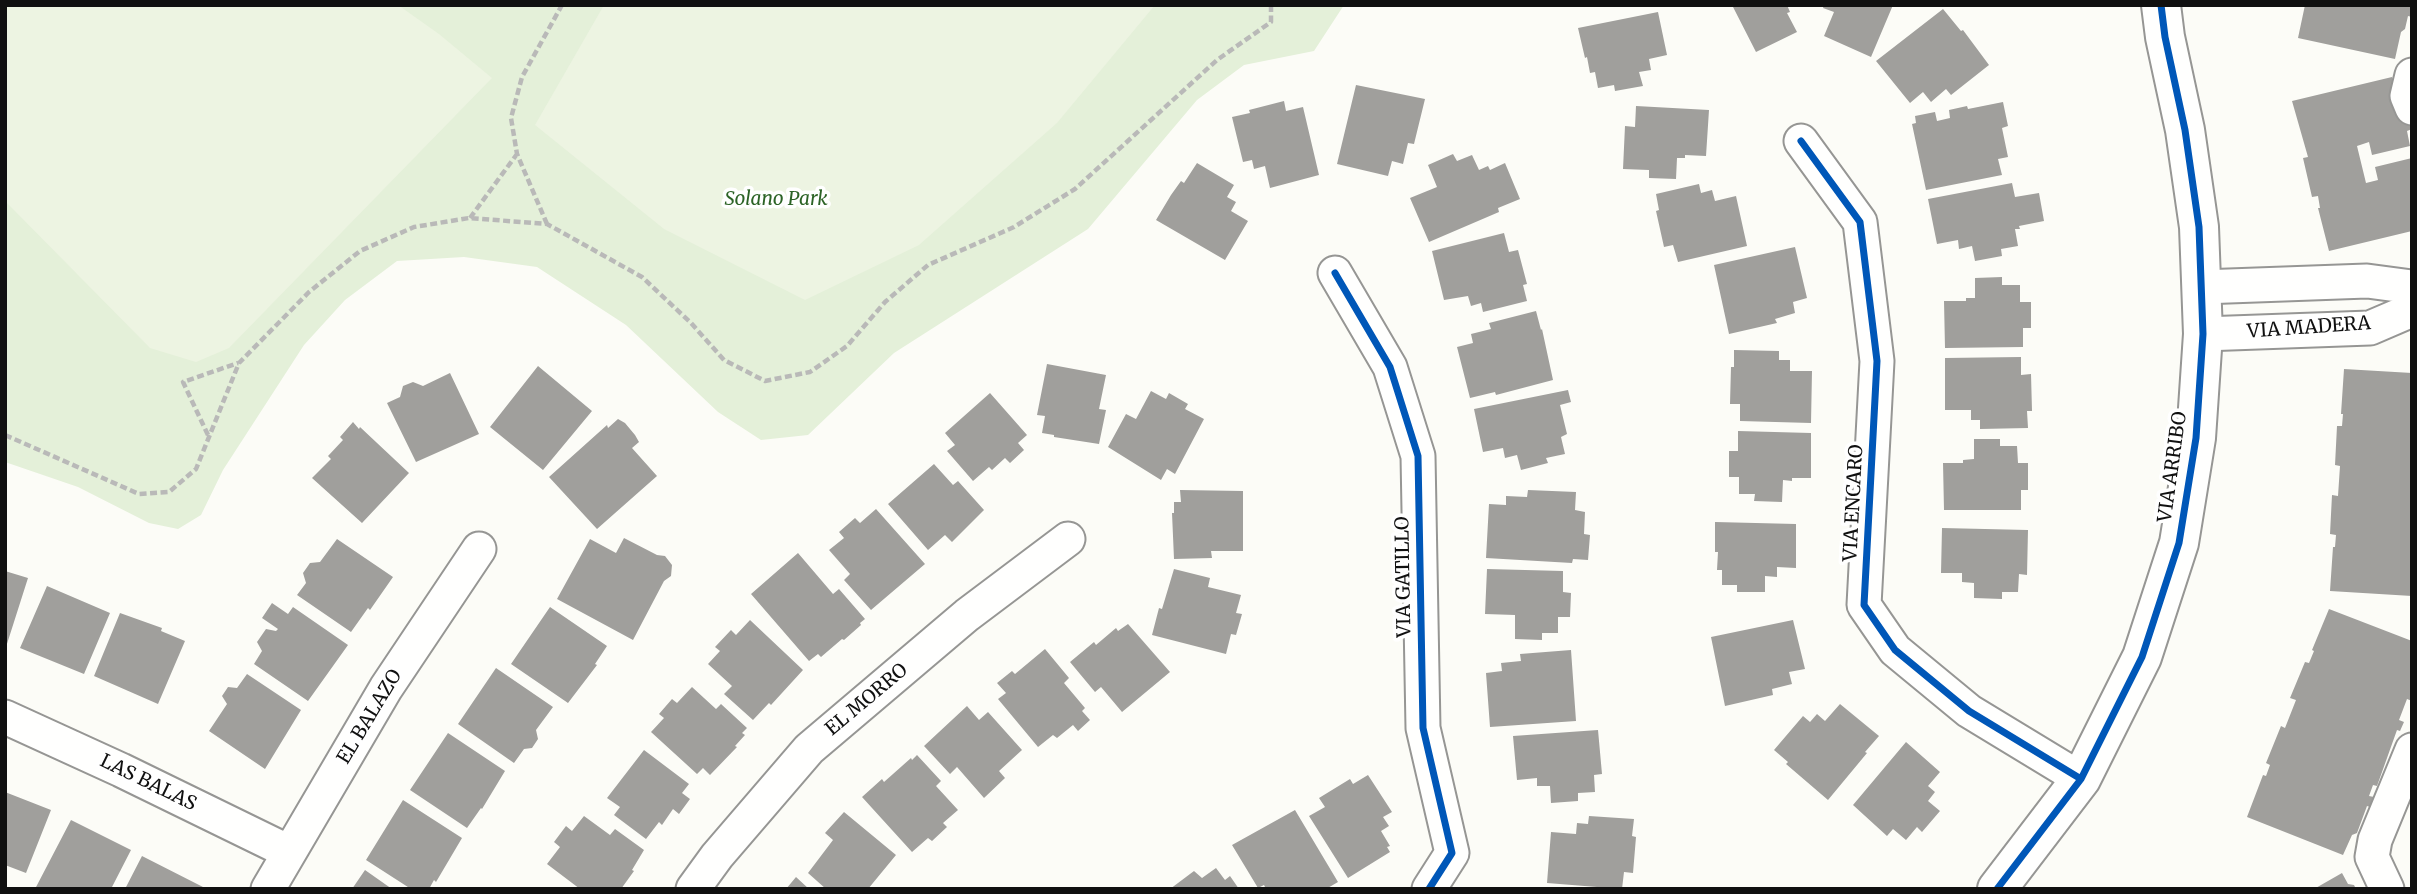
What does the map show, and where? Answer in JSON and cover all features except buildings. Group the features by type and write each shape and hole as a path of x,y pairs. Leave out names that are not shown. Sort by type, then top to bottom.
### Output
{"street":[{"name":"VIA ARRIBO","path":"1997,889 2081,779 2142,657 2179,542 2196,438 2203,334 2199,227 2187,142 2161,5"},
{"path":"2412,75 2407,96 2412,108"},
{"name":"VIA ENCARO","path":"1801,141 1860,222 1877,362 1864,605 1895,650 1969,711 2081,779"},
{"name":"VIA GATILLO","path":"1335,273 1390,368 1418,456 1423,728 1452,852 1429,889"},
{"path":"2201,287 2367,281 2412,287"},
{"name":"VIA MADERA","path":"2203,334 2370,328 2412,310"},
{"name":"EL MORRO","path":"693,889 717,856 809,750 967,615 1068,539"},
{"name":"EL BALAZO","path":"268,889 387,688 479,549"},
{"name":"LAS BALAS","path":"5,717 289,852"},
{"path":"2387,889 2372,857 2375,840 2412,750"}],"path":[{"path":"547,224 517,154 510,118 522,76 562,5"},
{"path":"5,435 139,494 169,492 196,469 239,363 309,292 360,251 414,228 469,218 547,224 642,277 691,323 724,360 765,382 810,372 847,346 885,302 928,265 1014,227 1075,189 1217,60 1271,22 1271,5"},
{"path":"469,218 517,154"},
{"path":"208,436 183,382 239,363"}],"green space":[{"name":"Solano Park","path":"5,5 1344,5 1314,51 1244,65 1197,100 1088,229 894,353 808,435 761,440 718,412 626,325 537,267 464,257 397,261 345,300 304,345 223,470 201,515 178,529 149,523 78,487 5,462"},
{"path":"5,5 398,5 439,34 492,78 229,348 196,362 150,348 5,201"},
{"path":"604,5 1155,5 1057,123 919,245 805,300 664,229 535,125"}],"cycle path":[{"path":"1997,889 2081,779 2142,657 2179,543 2196,438 2203,334 2199,227 2185,130 2165,37 2161,5"},
{"path":"1801,141 1860,222 1877,361 1864,605 1895,650 1969,711 2081,779"},
{"path":"1335,273 1390,367 1418,456 1423,728 1452,853 1429,889"}]}
